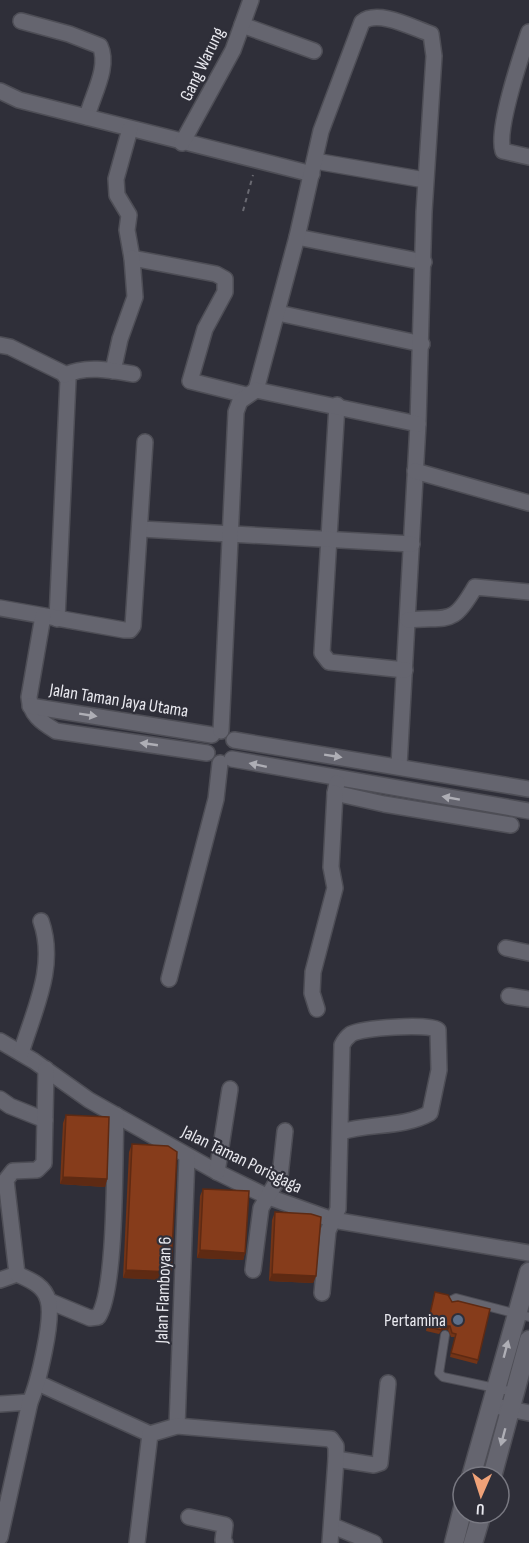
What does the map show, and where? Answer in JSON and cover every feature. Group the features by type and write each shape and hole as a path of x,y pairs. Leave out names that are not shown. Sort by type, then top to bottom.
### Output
{"street":[{"name":"Gang Warung","path":"182,143 233,50 251,0"},
{"path":"169,980 226,761 222,736 236,412 240,401 251,392 278,313 321,131 362,22 369,17 384,19 432,36 434,56 425,180 422,344 399,766"},
{"path":"21,21 69,34 100,46 103,54 99,80 87,117"},
{"path":"242,25 314,51"},
{"path":"529,32 523,75 506,111 501,144 503,151 529,157"},
{"path":"0,92 19,100 257,161 425,180"},
{"path":"113,371 120,339 135,297 127,230 129,215 117,195 116,179 130,129"},
{"path":"297,237 424,262"},
{"path":"132,258 216,274 225,279 225,292 205,329 190,381 337,405 418,424"},
{"path":"278,313 422,344"},
{"path":"0,345 10,347 65,375 70,388 50,618 30,706"},
{"path":"65,375 83,370 133,374"},
{"path":"337,405 322,653 325,659 337,663 405,670"},
{"path":"0,608 130,630 135,615 145,442"},
{"path":"415,471 529,504"},
{"path":"141,529 412,544"},
{"path":"408,620 454,617 465,607 475,587 529,591"},
{"name":"Jalan Taman Jaya Utama","path":"30,706 222,736 529,789"},
{"name":"Jalan Taman Jaya Utama","path":"30,706 41,721 56,731 207,753"},
{"path":"222,736 207,753 226,761 336,786 384,804 511,825"},
{"path":"336,786 387,787 529,811"},
{"path":"317,1009 312,993 313,972 335,888 331,867 336,786"},
{"path":"384,804 387,787"},
{"path":"486,821 489,804"},
{"path":"21,1053 46,975 48,948 41,921"},
{"path":"506,948 529,953"},
{"path":"509,996 529,999"},
{"path":"322,1293 328,1231 338,1209 342,1045 346,1039 363,1031 418,1027 438,1030 439,1070 430,1113 411,1120 361,1125 341,1132"},
{"name":"Jalan Taman Porisgaga","path":"0,1041 116,1115 217,1173 266,1196 333,1220 529,1253"},
{"path":"17,1274 4,1202 6,1180 9,1173 37,1170 44,1163 46,1069"},
{"path":"217,1173 230,1089"},
{"path":"0,1099 10,1106 45,1120"},
{"path":"0,1280 17,1274 39,1286 49,1301 90,1317 98,1317 102,1311 110,1278 116,1115"},
{"path":"253,1270 261,1208 266,1196 280,1176 285,1131"},
{"name":"Jalan Flamboyan 6","path":"177,1426 187,1156"},
{"path":"474,1465 493,1396 523,1315 529,1272"},
{"path":"0,1536 30,1402 38,1383 49,1301"},
{"path":"497,1465 519,1407 529,1340"},
{"path":"38,1383 150,1434 177,1426 327,1438 334,1442 336,1459 330,1543"},
{"path":"336,1459 374,1465 380,1463 388,1383"},
{"path":"493,1396 519,1407"},
{"path":"0,1404 30,1402"},
{"path":"137,1543 150,1434"},
{"path":"189,1517 225,1525 223,1540 225,1543"},
{"path":"454,1543 464,1525"},
{"path":"472,1525 473,1543"},
{"path":"333,1526 374,1543"}],"lane":[{"path":"452,1300 456,1298 477,1301 523,1315"},
{"path":"445,1335 439,1373 443,1377 493,1396"}],"path":[{"path":"243,211 257,161"}],"building":[{"path":"66,1115 109,1117 107,1179 63,1177"},
{"path":"132,1144 168,1146 177,1152 171,1272 126,1270"},
{"path":"203,1189 249,1191 245,1253 200,1250"},
{"path":"275,1212 311,1214 321,1217 316,1276 272,1274"},
{"name":"Pertamina","path":"435,1292 448,1295 452,1302 458,1301 490,1309 478,1360 451,1353 456,1334 452,1333 450,1326 444,1326 441,1330 427,1327"}],"place":[{"name":"Pertamina","path":"458,1320"}]}
